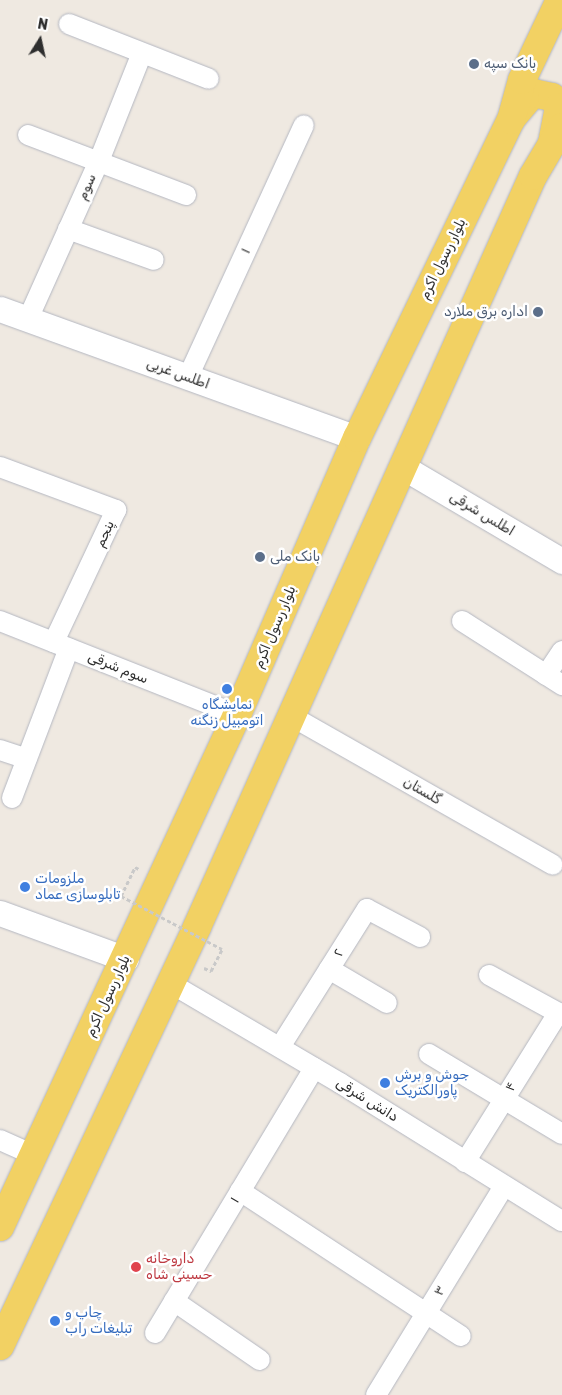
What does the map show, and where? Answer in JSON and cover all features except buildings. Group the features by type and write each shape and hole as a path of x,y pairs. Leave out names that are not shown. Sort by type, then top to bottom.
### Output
{"main road":[{"name":"بلوار رسول اکرم","path":"0,1227 126,959 237,715 357,438 510,120 522,80 560,0"},
{"path":"0,1346 7,1323 170,983 533,176 557,136 559,108 552,97 533,92 510,120"}],"street":[{"path":"69,24 209,79"},
{"name":"سوم","path":"28,319 99,161 142,52"},
{"name":"۱","path":"188,377 304,125"},
{"path":"28,135 186,195"},
{"path":"68,229 154,260"},
{"name":"اطلس غربی","path":"0,309 357,438"},
{"name":"پنجم","path":"0,467 116,510 62,645"},
{"name":"اطلس شرقی","path":"403,467 562,561"},
{"name":"سوم شرقی","path":"0,621 237,715"},
{"path":"462,621 554,680 562,651"},
{"path":"12,798 27,759 62,645"},
{"name":"گلستان","path":"291,716 554,866"},
{"path":"0,750 27,759"},
{"name":"۲","path":"280,1047 367,908 420,937"},
{"path":"0,913 126,959"},
{"path":"329,969 388,1003"},
{"path":"489,975 560,1014"},
{"name":"دانش شرقی","path":"170,983 280,1047 562,1221"},
{"name":"۴","path":"465,1162 504,1098 560,1014"},
{"path":"429,1054 562,1134"},
{"name":"۱","path":"155,1333 314,1068"},
{"path":"0,1140 34,1155"},
{"name":"۳","path":"376,1395 504,1186"},
{"path":"240,1191 462,1336"},
{"path":"174,1301 260,1360"}],"path":[{"path":"134,867 121,896 222,949 211,971"}],"place":[{"name":"بانک سپه","path":"474,64"},
{"name":"اداره برق ملارد","path":"538,312"},
{"name":"بانک ملی","path":"260,557"},
{"name":"نمایشگاه اتومبیل زنگنه","path":"227,689"},
{"name":"ملزومات تابلوسازی عماد","path":"25,887"},
{"name":"جوش و برش پاورالکتریک","path":"385,1083"},
{"name":"داروخانه حسینی شاه","path":"136,1267"},
{"name":"چاپ و تبلیغات راب","path":"55,1321"}]}
